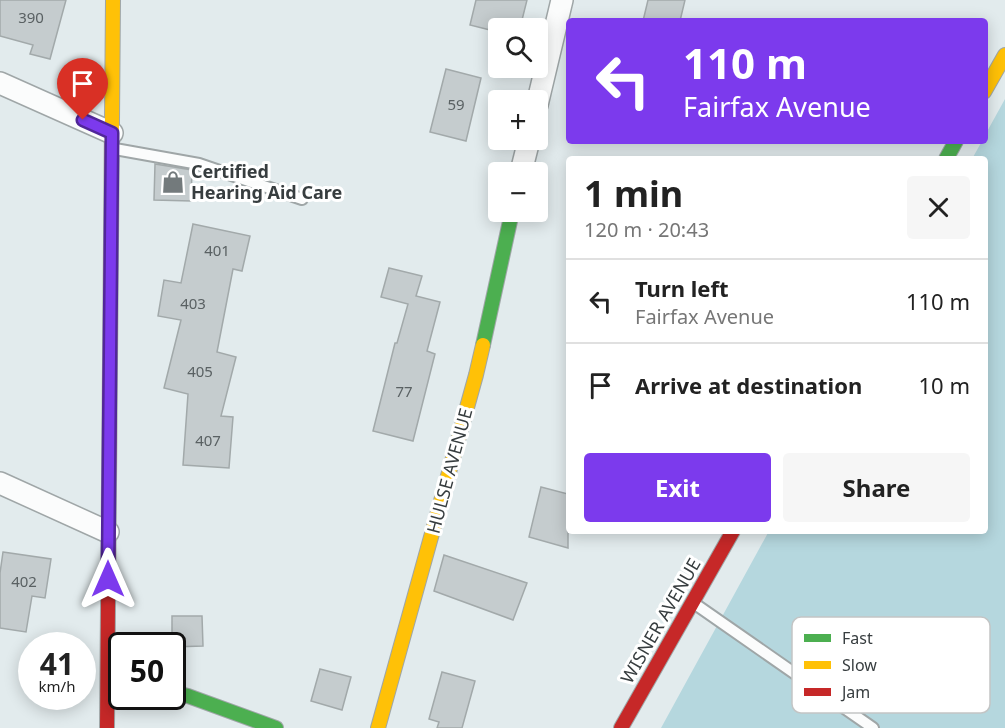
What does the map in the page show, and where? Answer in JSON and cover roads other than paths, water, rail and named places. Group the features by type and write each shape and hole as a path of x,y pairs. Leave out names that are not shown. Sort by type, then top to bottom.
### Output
{"street":[{"path":"113,0 108,532 113,632"},
{"path":"541,90 562,0"},
{"path":"988,85 1005,55"},
{"path":"0,83 112,141"},
{"name":"HULSE AVENUE","path":"378,728 476,375 510,222"},
{"path":"0,483 108,532"},
{"name":"WISNER AVENUE","path":"621,728 731,534"},
{"path":"186,696 276,728"},
{"path":"107,728 110,710"}],"lane":[{"path":"112,141 199,164 302,199"},
{"path":"692,603 792,672"},
{"path":"851,713 873,728"}],"place":[{"name":"Certified Hearing Aid Care","path":"173,182"}]}
